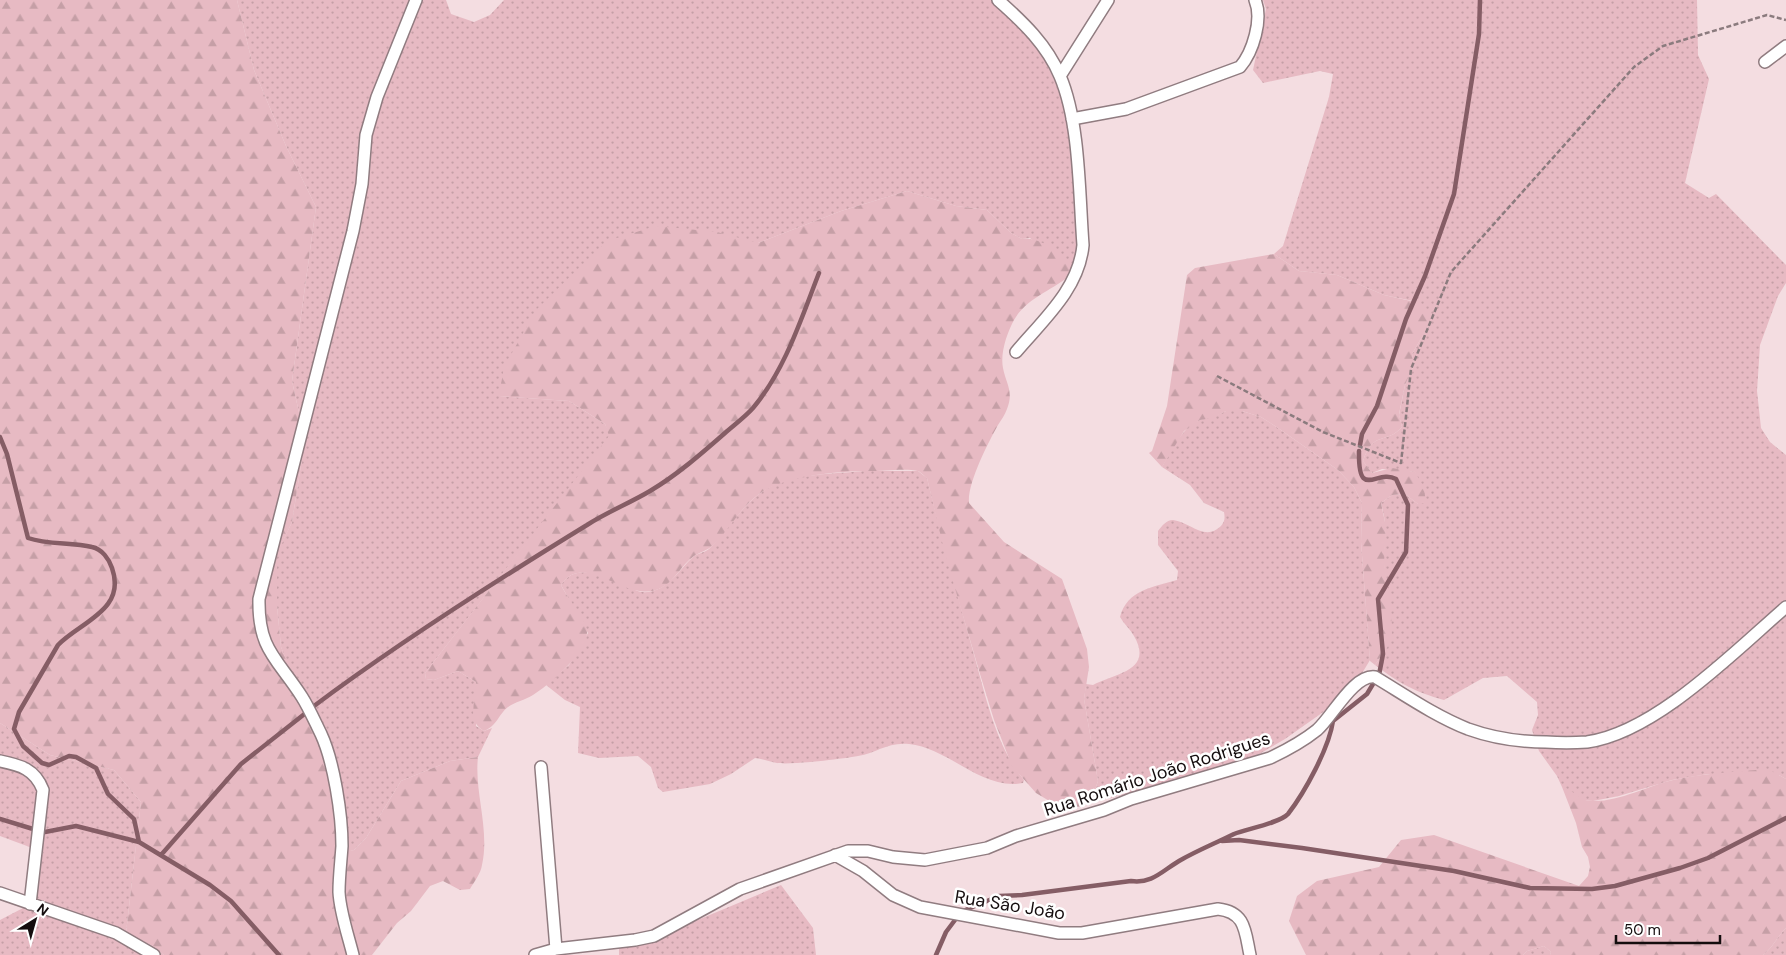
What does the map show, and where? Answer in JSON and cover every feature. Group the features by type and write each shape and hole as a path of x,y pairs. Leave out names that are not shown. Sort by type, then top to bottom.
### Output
{"street":[{"path":"353,955 339,892 342,844 334,781 322,736 312,715 302,696 278,666 266,644 259,620 260,599 353,230 362,184 366,135 377,97 416,0"},
{"path":"998,0 1028,28 1049,56 1060,76 1072,119 1083,245 1082,263 1065,293 1016,352"},
{"path":"1060,76 1108,0"},
{"path":"1072,119 1126,109 1235,70 1248,55 1258,18 1255,0"},
{"path":"1766,62 1786,46"},
{"name":"Rua Romário João Rodrigues","path":"535,955 556,950 654,936 740,889 835,855 858,850 925,860 987,848 1016,836 1131,799 1270,758 1292,748 1319,728 1360,680 1370,676 1467,728 1494,737 1525,742 1588,742 1623,732 1674,700 1702,680 1786,607"},
{"path":"0,761 25,768 40,781 43,790 30,904"},
{"path":"540,767 556,950"},
{"name":"Rua São João","path":"835,855 863,871 893,895 920,907 1059,933 1082,933 1218,908 1230,910 1240,917 1245,929 1250,955"},
{"path":"0,893 116,933 154,955"}],"path":[{"path":"1217,376 1323,432 1401,463 1412,370 1451,272 1634,67 1663,46 1767,15 1786,20"}],"green space":[{"path":"0,0 237,0 254,70 286,146 316,207 292,381 305,440 292,522 277,554 277,606 281,647 330,763 339,853 354,850 366,838 401,781 450,761 478,757 478,784 484,838 484,851 479,874 470,889 460,890 443,881 430,886 411,911 397,923 372,955 164,955 153,946 126,933 141,802 114,770 50,755 0,723"},
{"path":"237,0 446,0 451,14 474,22 490,15 504,0 996,0 1022,27 1043,56 1068,114 1080,237 1073,273 1030,238 1022,239 1011,233 987,210 956,206 907,191 841,211 758,243 499,396 569,401 605,424 610,436 425,673 426,679 434,680 458,671 476,682 476,726 484,731 492,728 478,757 450,761 401,781 366,838 354,850 339,854 294,680 281,647 277,606 277,553 292,522 305,440 292,381 316,207 286,146 254,70"},
{"path":"1263,0 1697,0 1698,55 1709,79 1685,183 1709,198 1716,194 1786,265 1786,283 1778,296 1760,345 1757,391 1761,428 1770,442 1786,455 1786,779 1779,775 1708,774 1672,780 1619,796 1593,801 1581,800 1562,787 1557,776 1539,751 1532,730 1538,715 1537,702 1507,676 1483,678 1444,700 1424,694 1408,686 1375,665 1387,641 1390,616 1384,565 1385,523 1381,503 1392,495 1405,494 1418,504 1415,472 1382,469 1372,473 1363,461 1371,445 1380,439 1391,436 1402,427 1399,415 1405,385 1414,365 1412,354 1430,323 1413,301 1384,295 1337,275 1299,271 1274,254 1283,246 1329,97 1333,74 1320,71 1263,83 1253,70 1266,9"},
{"path":"907,191 956,206 987,210 1011,233 1022,239 1037,241 1052,248 1065,260 1073,273 1026,305 1011,325 1002,356 1003,368 1010,392 1009,403 979,464 971,485 969,503 1004,542 1062,579 1087,649 1089,667 1084,699 1098,781 1093,795 1082,806 1067,809 1036,793 1012,766 994,720 980,674 945,554 927,478 914,470 857,471 827,474 796,479 769,488 746,506 713,545 689,560 666,585 648,592 634,590 594,574 582,572 571,575 561,585 586,627 586,640 581,649 566,668 540,691 508,707 488,729 484,731 478,727 473,716 476,682 458,671 434,680 426,679 425,673 609,436 605,424 569,401 499,396 504,367 536,310 607,241 656,226 717,232 758,243 841,211"},
{"path":"1274,254 1299,271 1337,275 1384,295 1420,303 1430,314 1430,323 1412,354 1414,365 1405,385 1399,414 1402,427 1391,436 1380,439 1371,445 1363,461 1372,473 1392,468 1415,472 1424,488 1426,503 1418,504 1405,494 1392,495 1381,503 1386,527 1384,563 1391,605 1392,640 1375,665 1370,661 1361,542 1362,503 1354,487 1338,470 1261,417 1242,411 1226,411 1212,418 1200,420 1184,431 1162,467 1149,453 1152,451 1167,406 1187,275 1195,268"},
{"path":"1226,411 1242,411 1261,417 1338,470 1354,487 1362,503 1361,542 1370,660 1358,680 1329,708 1285,739 1256,756 1108,799 1093,795 1098,781 1084,699 1086,684 1093,685 1121,673 1136,664 1139,657 1139,648 1134,636 1120,617 1123,608 1128,601 1142,591 1177,580 1178,571 1158,545 1158,531 1161,527 1166,522 1173,520 1203,532 1209,532 1215,530 1223,523 1225,518 1224,512 1204,503 1190,485 1162,467 1187,428 1200,420"},
{"path":"864,471 918,471 927,478 992,718 1005,751 1024,780 1023,783 1008,784 994,781 924,747 901,744 888,746 858,756 817,761 774,763 755,758 731,774 710,784 663,792 658,788 651,767 638,756 599,758 578,753 580,707 565,700 546,685 569,665 588,633 561,585 569,577 578,573 588,573 599,575 641,592 657,590 670,581 694,556 709,549 745,507 770,487 792,479"},
{"path":"0,723 50,755 114,770 141,802 126,933 153,946 164,955 0,955 0,920 25,907 30,900 43,852 0,836"},
{"path":"1768,769 1786,779 1786,928 1763,955 1550,955 1551,952 1544,946 1527,951 1523,955 1306,955 1289,921 1297,896 1317,881 1379,867 1401,840 1434,835 1579,886 1588,876 1590,867 1562,787 1587,800 1602,801 1685,778"},
{"path":"781,885 813,928 816,955 619,955 619,945 662,935"},
{"path":"1786,928 1786,955 1763,955 1770,949"},
{"path":"1544,946 1551,952 1550,955 1523,955 1527,951"}],"waterway":[{"path":"1360,445 1362,434 1377,406 1406,319 1425,276 1454,194 1479,34 1480,0"},
{"path":"314,706 380,658 483,590 595,520 660,485 689,464 753,408 764,393 791,344 819,273"},
{"path":"0,437 7,454 28,538 44,542 76,544 96,548 109,561 115,582 113,595 99,614 58,645 19,712 14,729 23,746 42,763 49,765 69,756 76,757 96,768 108,794 134,819 139,842"},
{"path":"1359,451 1360,466 1365,479 1370,480 1382,477 1396,479 1408,505 1406,552 1378,599 1383,654 1379,675"},
{"path":"963,911 999,896 1145,881 1186,857 1234,834 1284,817 1295,805 1309,782 1327,744 1333,721 1367,694 1373,684"},
{"path":"161,855 241,764 307,712"},
{"path":"1222,841 1239,840 1302,848 1454,871 1530,888 1592,889 1615,886 1680,868 1708,858 1786,818"},
{"path":"0,819 33,829"},
{"path":"45,832 76,826 139,842 210,885 231,901 279,955"},
{"path":"936,955 946,932 958,916"}]}
